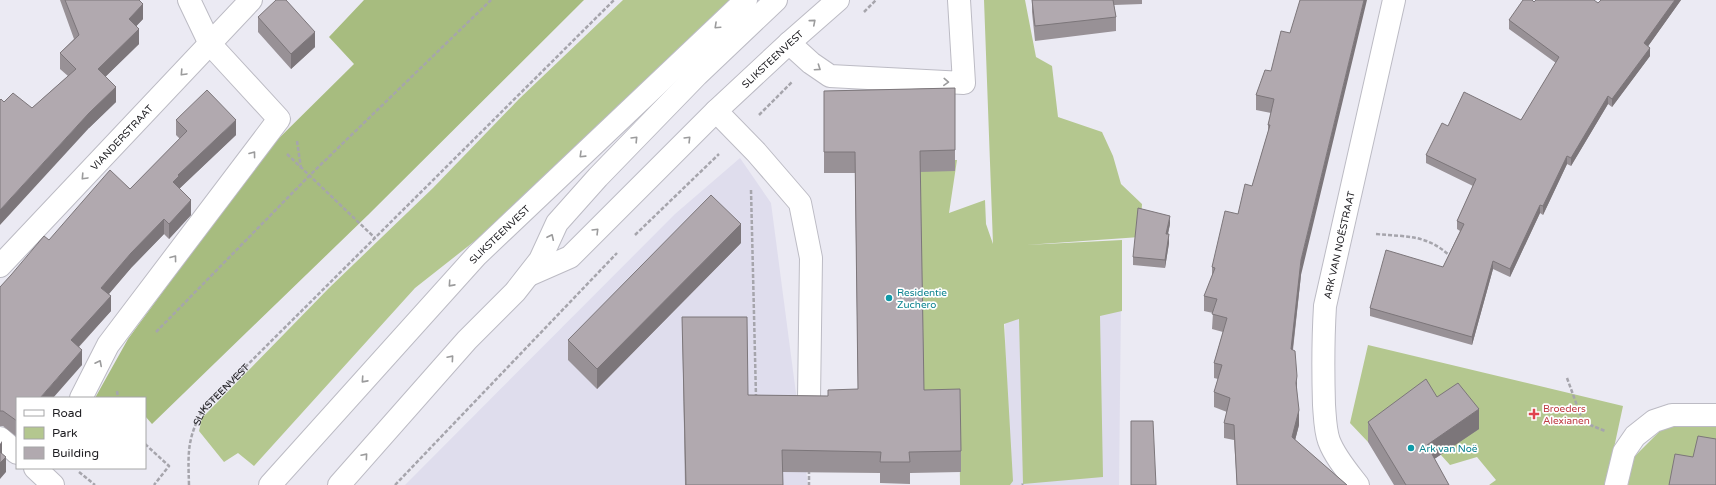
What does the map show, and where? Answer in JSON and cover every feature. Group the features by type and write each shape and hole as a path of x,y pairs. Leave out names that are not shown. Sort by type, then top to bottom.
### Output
{"street":[{"path":"82,397 108,345 279,119 210,44 189,0"},
{"name":"VIANDERSTRAAT","path":"0,266 251,0"},
{"name":"SLIKSTEENVEST","path":"270,485 477,255 746,0"},
{"name":"SLIKSTEENVEST","path":"339,485 467,340 515,292 540,260 558,223 598,177 697,75 776,0"},
{"name":"SLIKSTEENVEST","path":"529,275 570,257 716,111 838,0"},
{"path":"789,43 811,63 830,76 964,83 959,0"},
{"name":"ARK VAN NOËSTRAAT","path":"1358,485 1335,454 1329,441 1326,428 1323,387 1324,314 1394,0"},
{"path":"716,111 756,152 800,203 811,258 809,399"},
{"path":"1616,485 1624,452 1634,436 1654,421 1672,415 1716,415"},
{"path":"0,438 16,452"}],"path":[{"path":"150,337 309,176 491,0"},
{"name":"SLIKSTEENVEST","path":"189,485 188,450 194,426 202,409 614,0"},
{"path":"860,16 876,0"},
{"path":"634,235 739,135 811,63"},
{"path":"268,134 309,176 375,238"},
{"path":"756,152 751,180 756,402"},
{"path":"1376,234 1428,240 1436,244 1452,257"},
{"path":"395,485 618,252"},
{"path":"1567,378 1583,422 1612,434 1634,436"},
{"path":"116,386 118,397"},
{"path":"146,445 169,466 154,485"},
{"path":"76,469 95,485"},
{"path":"809,469 809,485"}],"shaded area":[{"path":"740,158 771,203 808,485 405,485 675,214"},
{"path":"1005,301 1121,302 1119,485 1006,485"}],"green space":[{"path":"364,0 584,0 368,215 152,424 146,417 146,397 96,397 128,339 268,149 354,64 329,37"},
{"path":"623,0 734,0 509,214 415,288 254,466 238,453 224,462 199,431 202,418 329,288 433,188 519,99"},
{"path":"984,0 1025,0 1036,57 1052,66 1058,117 1102,132 1113,156 1121,184 1142,204 1140,237 1026,245 1122,240 1122,311 1100,316 1103,477 1023,484 1019,319 1004,324 1013,481 1010,485 960,485 959,408 923,408 920,160 957,160 949,213 985,200 986,224 993,244"},
{"name":"Broeders Alexianen","path":"1368,345 1623,406 1606,485 1489,485 1496,480 1477,457 1450,465 1441,455 1368,442 1350,423"},
{"path":"1716,421 1716,462 1673,485 1628,485 1633,458 1664,427"}],"building":[{"path":"65,0 139,0 143,4 129,19 139,29 98,69 116,87 89,113 0,210 0,100 1,99 4,102 13,93 32,108 76,69 60,53 79,35"},
{"path":"276,0 286,0 315,32 291,54 258,17"},
{"path":"1032,0 1113,0 1116,17 1035,26"},
{"path":"1300,0 1364,0 1301,260 1291,349 1295,351 1299,410 1292,437 1347,485 1237,485 1234,425 1224,423 1230,398 1214,392 1222,365 1214,363 1227,318 1212,314 1217,299 1204,296 1215,268 1212,267 1225,211 1238,214 1245,184 1252,186 1270,125 1268,125 1274,99 1256,95 1265,70 1271,71 1281,31 1290,33"},
{"path":"1523,0 1532,0 1534,2 1536,0 1594,0 1598,3 1601,0 1675,0 1644,43 1650,48 1612,99 1608,96 1571,158 1567,156 1543,206 1540,205 1510,269 1493,261 1472,337 1370,308 1386,250 1443,267 1464,224 1457,221 1476,179 1426,155 1442,123 1448,126 1464,92 1521,120 1559,57 1509,20"},
{"path":"955,88 955,150 920,151 924,390 960,389 961,451 909,452 910,462 880,462 881,452 782,450 783,485 686,485 682,317 747,317 748,395 828,396 828,390 858,389 855,152 824,152 824,91"},
{"path":"207,90 236,120 178,175 179,176 173,182 191,200 169,224 164,219 131,253 101,288 111,296 71,340 82,350 41,397 16,397 16,420 3,411 0,411 0,287 44,236 49,240 110,170 130,189 187,131 176,120"},
{"path":"711,195 741,224 597,369 568,340"},
{"path":"1138,208 1170,216 1166,234 1169,234 1165,260 1133,257"},
{"name":"Ark van Noë","path":"1426,379 1437,397 1458,383 1479,409 1427,445 1449,485 1406,485 1368,422"},
{"path":"1131,421 1153,421 1156,485 1131,485"},
{"path":"1698,436 1716,439 1716,485 1669,485 1675,454 1693,457"},
{"path":"0,452 6,457 0,463"}],"place":[{"name":"Residentie Zuchero","path":"889,298"},
{"name":"Broeders Alexianen","path":"1534,414"},
{"name":"Ark van Noë","path":"1411,448"}]}
